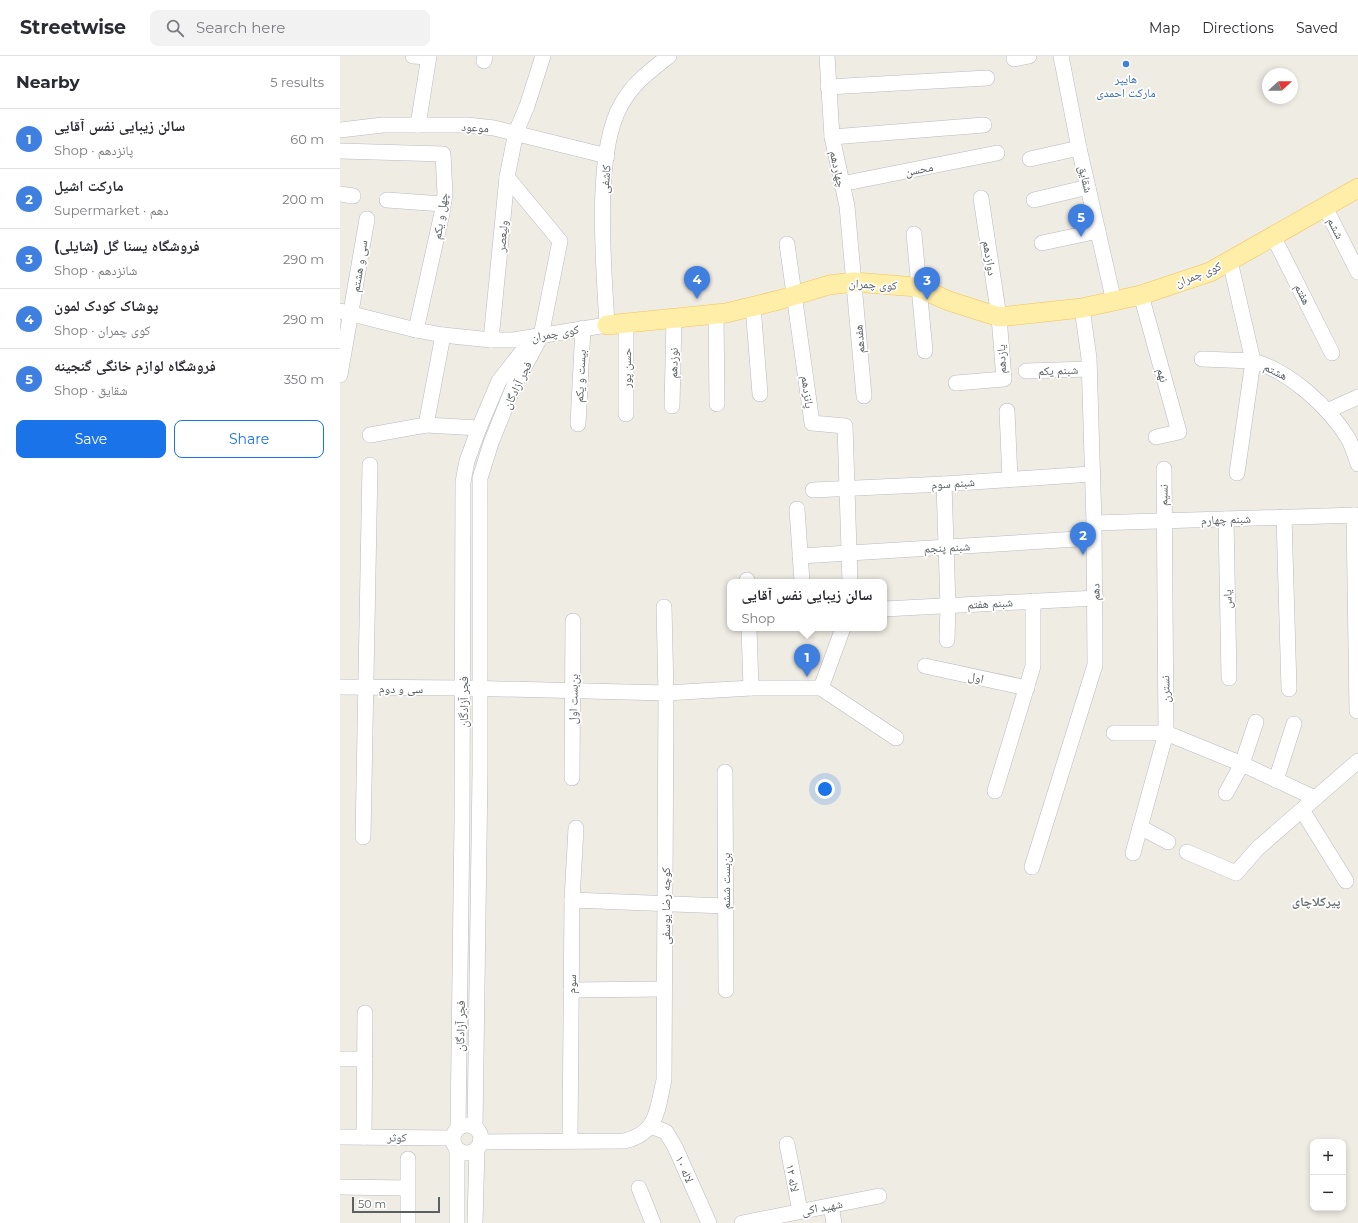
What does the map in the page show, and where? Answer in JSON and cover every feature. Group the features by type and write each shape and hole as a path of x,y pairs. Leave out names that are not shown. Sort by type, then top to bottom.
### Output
{"main road":[{"name":"کوی چمران","path":"607,325 716,314 796,295 829,284 854,282 918,287 949,301 999,317 1082,308 1140,295 1210,272 1358,188"}],"street":[{"path":"413,56 429,57 418,125"},
{"name":"ولیعصر","path":"491,340 507,176 516,132 527,106 543,56"},
{"name":"کاشفی","path":"607,325 603,236 604,186 612,128 620,105 640,79 669,56"},
{"name":"چهاردهم","path":"827,56 832,137 847,206 854,282"},
{"path":"1014,60 1029,56"},
{"name":"شقایق","path":"1061,56 1079,148 1114,302"},
{"path":"828,87 987,78"},
{"name":"موعود","path":"340,130 383,125 467,126 494,128 516,132 607,156"},
{"path":"832,137 984,125"},
{"path":"1030,159 1079,148"},
{"name":"چهل و یکم","path":"340,151 443,154 445,194 416,330"},
{"name":"محسن","path":"841,184 997,153"},
{"path":"507,176 560,241 540,336"},
{"path":"1034,200 1088,187"},
{"name":"دوازدهم","path":"981,198 999,317"},
{"path":"387,200 443,204"},
{"name":"ششم","path":"1325,206 1358,272"},
{"name":"سی و هشتم","path":"340,375 346,312 367,218"},
{"path":"1042,243 1098,231"},
{"path":"914,234 925,351"},
{"name":"هفتم","path":"1273,236 1332,353"},
{"name":"پانزدهم","path":"787,244 796,295 812,423 845,426 850,579"},
{"name":"هشتم","path":"1230,261 1253,361 1266,365 1292,380 1327,411 1348,438 1357,459"},
{"name":"هفدهم","path":"854,282 864,396"},
{"name":"نهم","path":"1140,295 1179,432 1156,437"},
{"path":"753,306 760,394"},
{"name":"دهم","path":"1032,867 1095,665 1096,598 1089,369 1082,308"},
{"name":"کوی چمران","path":"346,312 416,330 443,335 491,340 513,340 607,325"},
{"path":"716,314 717,404"},
{"name":"یازدهم","path":"956,383 1004,378 999,317"},
{"name":"نوزدهم","path":"672,406 674,319"},
{"name":"حسن پور","path":"626,323 626,414"},
{"name":"بیست و یکم","path":"578,424 583,328"},
{"path":"426,425 443,335"},
{"name":"فجر آزادگان","path":"457,1223 456,1138 463,688 463,482 467,462 479,428 499,381 521,353 540,336"},
{"name":"فجر آزادگان","path":"475,1223 481,688 480,478 491,443 513,388 540,336"},
{"path":"1202,359 1253,361 1237,473"},
{"name":"شبنم یکم","path":"1026,371 1089,369"},
{"path":"499,381 513,388"},
{"path":"1327,411 1358,397"},
{"path":"1008,410 1010,479"},
{"path":"370,435 426,425 479,428"},
{"path":"363,837 370,464"},
{"name":"نسیم","path":"1163,521 1164,469"},
{"name":"شبنم سوم","path":"813,490 944,484 1092,474"},
{"path":"944,484 948,606 947,640"},
{"path":"797,509 802,579"},
{"path":"1356,515 1357,712"},
{"name":"شبنم چهارم","path":"1094,522 1356,515"},
{"path":"1284,517 1289,689"},
{"name":"یاس","path":"1226,519 1229,678"},
{"name":"نسترن","path":"1133,853 1166,733 1163,521"},
{"name":"شبنم پنجم","path":"800,556 1094,538"},
{"name":"شبنم هفتم","path":"887,609 1096,598"},
{"path":"995,791 1033,666 1033,601"},
{"name":"کوچه رضا یوسفی","path":"651,1126 657,1111 664,1080 666,693 664,607"},
{"name":"بن‌بست اول","path":"572,778 573,621"},
{"path":"749,631 751,688"},
{"path":"821,688 842,631"},
{"name":"اول","path":"925,666 1027,688"},
{"name":"سی و دوم","path":"340,687 481,688"},
{"path":"481,688 666,693 751,688 821,688 896,738"},
{"path":"1226,792 1242,764 1256,722"},
{"path":"1276,780 1294,724"},
{"path":"1114,733 1166,733 1242,764 1315,798"},
{"path":"1187,852 1236,873 1258,848 1358,760"},
{"name":"بن‌بست ششم","path":"725,772 726,990"},
{"path":"1302,810 1346,881"},
{"path":"1140,827 1168,842"},
{"name":"سوم","path":"570,1140 572,900 576,828"},
{"path":"572,900 665,902 725,906"},
{"path":"571,990 664,988"},
{"path":"364,1137 365,1013"},
{"path":"340,1059 364,1059"},
{"path":"477,1139 467,1153 456,1138 464,1125 477,1139 624,1141 638,1137 651,1126"},
{"name":"لاله ۱۰","path":"651,1126 666,1132 675,1147 708,1223"},
{"name":"کوثر","path":"340,1137 456,1138"},
{"name":"لاله ۱۲","path":"787,1144 800,1211"},
{"path":"408,1159 408,1223"},
{"path":"340,1187 408,1188"},
{"path":"639,1188 653,1223"},
{"name":"شهید اکی","path":"742,1223 779,1220 800,1211 879,1196"},
{"path":"831,1206 834,1223"}],"place":[{"name":"هایپر مارکت احمدی","path":"1126,64"},
{"name":"فروشگاه لوازم خانگی گنجینه","path":"1081,237"},
{"name":"پوشاک کودک لمون","path":"697,299"},
{"name":"فروشگاه یسنا گل (شایلی)","path":"927,300"},
{"name":"مارکت اشیل","path":"1083,555"},
{"name":"سالن زیبایی نفس آقایی","path":"807,677"}],"district":[{"name":"پیرکلاچای","path":"1316,901"}]}
